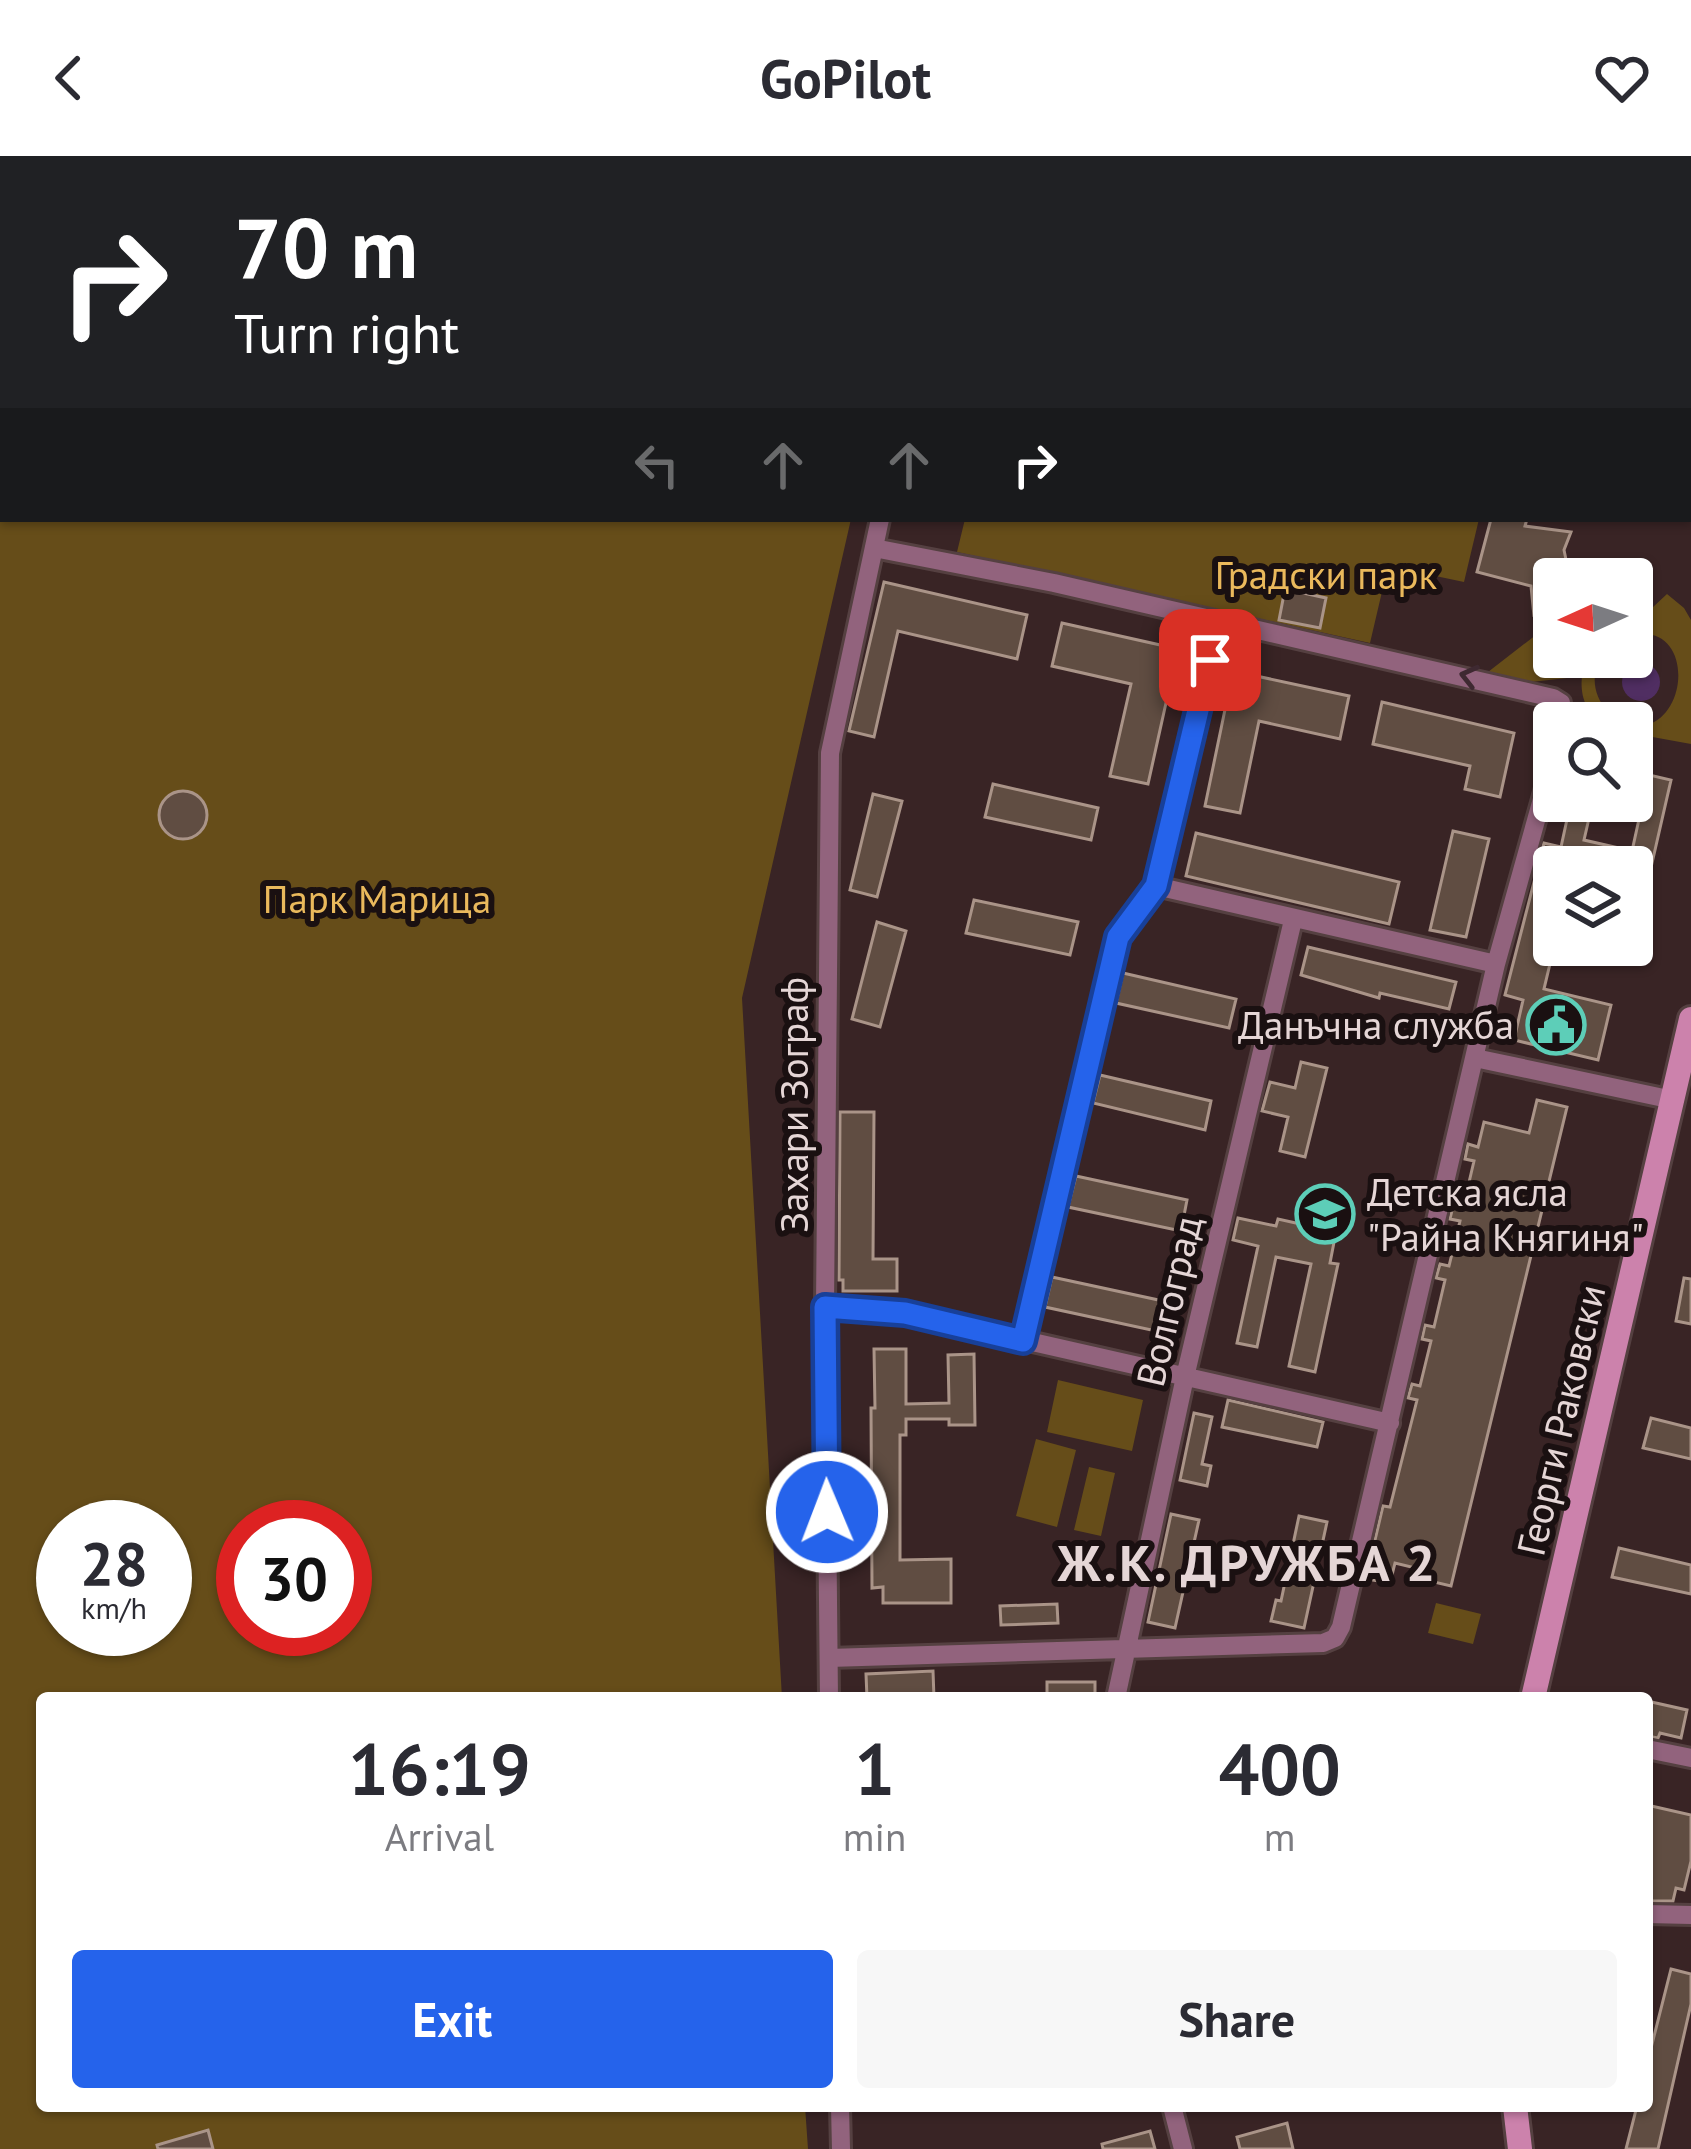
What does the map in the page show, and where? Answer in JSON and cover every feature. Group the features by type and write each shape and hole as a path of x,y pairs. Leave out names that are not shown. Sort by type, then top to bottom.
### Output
{"street":[{"name":"Захари Зограф","path":"830,1692 825,1307 830,753 879,522"},
{"path":"874,548 1054,583 1558,702"},
{"path":"1023,1341 1118,937 1156,886 1219,621"},
{"path":"829,1658 1335,1638 1496,964 1536,822"},
{"path":"1156,886 1496,964"},
{"name":"Волгоград","path":"1118,1692 1185,1377 1293,920"},
{"name":"Георги Раковски","path":"1534,1692 1691,1019"},
{"path":"1475,1058 1673,1100"},
{"path":"825,1307 905,1313 1390,1423"},
{"path":"1653,1750 1691,1758"},
{"path":"1653,1914 1691,1915"},
{"path":"840,2112 841,2149"},
{"path":"1174,2112 1183,2149"},
{"path":"1516,2112 1520,2149"}],"green space":[{"name":"Парк Марица","path":"0,522 850,522 742,998 782,1692 36,1692 36,2112 805,2112 808,2149 0,2149"},
{"name":"Градски парк","path":"964,522 1478,522 1464,582 1388,566 1370,643 957,552"},
{"path":"1667,594 1691,620 1691,744 1653,737 1653,722 1672,704 1678,670 1674,654 1653,636 1653,607"},
{"path":"1533,637 1533,678 1567,678 1531,682 1488,672"},
{"path":"1582,678 1595,678 1601,702 1585,702"},
{"path":"1058,1380 1143,1400 1132,1451 1047,1432"},
{"path":"1036,1439 1076,1450 1057,1527 1016,1516"},
{"path":"1089,1467 1115,1473 1101,1536 1074,1530"},
{"path":"1436,1603 1481,1614 1473,1644 1428,1633"}],"shaded area":[{"path":"1653,668 1658,689 1648,699 1634,699 1624,689 1623,678 1653,678"}],"building":[{"path":"1490,522 1526,522 1525,526 1571,532 1566,558 1533,558 1533,606 1531,586 1477,572"},
{"path":"884,582 1027,615 1017,659 898,631 874,737 849,731"},
{"path":"1285,589 1326,598 1320,628 1279,620"},
{"path":"1062,623 1178,649 1148,784 1110,776 1131,684 1052,666"},
{"path":"1233,671 1349,696 1340,739 1259,721 1240,813 1205,806"},
{"path":"1382,702 1514,733 1500,797 1465,789 1470,766 1373,744"},
{"path":"1653,776 1671,780 1653,859 1653,846 1633,846 1638,822 1653,822"},
{"path":"993,784 1098,808 1091,840 985,817"},
{"path":"183,791 200,798 207,815 200,832 183,839 166,832 159,815 166,798"},
{"path":"873,794 902,801 877,897 850,890"},
{"path":"1566,822 1588,822 1584,840 1610,846 1561,846"},
{"path":"1453,831 1489,839 1466,937 1430,930"},
{"path":"1196,833 1399,882 1389,924 1186,876"},
{"path":"1533,886 1533,966 1549,966 1544,989 1611,1005 1598,1060 1514,1040 1523,1000 1505,995"},
{"path":"974,900 1078,922 1070,955 966,933"},
{"path":"877,922 906,931 880,1027 852,1019"},
{"path":"1308,947 1456,982 1449,1009 1380,993 1379,998 1301,975"},
{"path":"1123,973 1236,999 1229,1028 1116,1003"},
{"path":"1301,1062 1327,1068 1305,1157 1280,1151 1288,1117 1262,1111 1270,1082 1295,1088"},
{"path":"1100,1075 1211,1101 1205,1130 1093,1103"},
{"path":"1537,1100 1567,1107 1451,1586 1421,1579 1424,1570 1395,1563 1390,1583 1373,1580 1378,1558 1371,1557 1383,1506 1390,1507 1417,1400 1408,1398 1412,1384 1420,1386 1431,1341 1422,1339 1425,1325 1434,1327 1445,1280 1436,1278 1440,1264 1449,1266 1460,1221 1450,1219 1453,1206 1463,1208 1474,1161 1465,1159 1468,1144 1478,1147 1484,1122 1529,1133"},
{"path":"840,1112 874,1112 873,1259 897,1259 897,1291 843,1291 843,1280 839,1280"},
{"path":"1076,1176 1187,1200 1181,1231 1068,1207"},
{"path":"1238,1218 1276,1226 1278,1219 1336,1232 1330,1263 1338,1264 1315,1372 1289,1366 1311,1264 1276,1257 1257,1347 1237,1343 1258,1246 1233,1240"},
{"path":"1052,1277 1163,1301 1156,1331 1045,1307"},
{"path":"1684,1278 1691,1279 1691,1324 1676,1321"},
{"path":"874,1349 906,1349 906,1404 949,1403 948,1355 974,1354 975,1425 949,1425 949,1419 906,1419 906,1435 900,1435 900,1560 951,1559 951,1603 883,1603 883,1587 872,1588"},
{"path":"1228,1400 1323,1422 1317,1447 1222,1427"},
{"path":"1194,1413 1212,1417 1202,1464 1211,1466 1207,1486 1180,1480"},
{"path":"1651,1418 1691,1428 1691,1459 1643,1448"},
{"path":"1171,1514 1199,1520 1175,1628 1148,1622"},
{"path":"1299,1516 1327,1522 1304,1628 1271,1621 1276,1600 1281,1601"},
{"path":"1619,1548 1691,1565 1691,1594 1612,1577"},
{"path":"1057,1604 1058,1623 1001,1625 1000,1606"},
{"path":"933,1671 934,1692 867,1692 866,1674"},
{"path":"1047,1682 1095,1682 1095,1692 1047,1692"},
{"path":"1653,1702 1687,1710 1681,1738 1660,1733 1653,1737"},
{"path":"1653,1806 1691,1815 1691,1861 1684,1890 1676,1888 1673,1901 1653,1901"},
{"path":"1671,1969 1691,1974 1691,2004 1658,2149 1626,2149 1635,2112 1653,2112 1653,2040"},
{"path":"1287,2123 1293,2149 1240,2149 1237,2137"},
{"path":"208,2130 213,2149 158,2149 157,2145"},
{"path":"1150,2131 1155,2149 1103,2149 1102,2144"}],"place":[{"name":"Данъчна служба","path":"1556,1025"},
{"name":"Детска ясла \"Райна Княгиня\"","path":"1325,1214"}],"district":[{"name":"Ж.К. ДРУЖБА 2","path":"1248,1563"}],"route":[{"path":"827,1512 825,1307 905,1313 1023,1341 1118,937 1156,886 1210,660"}]}
